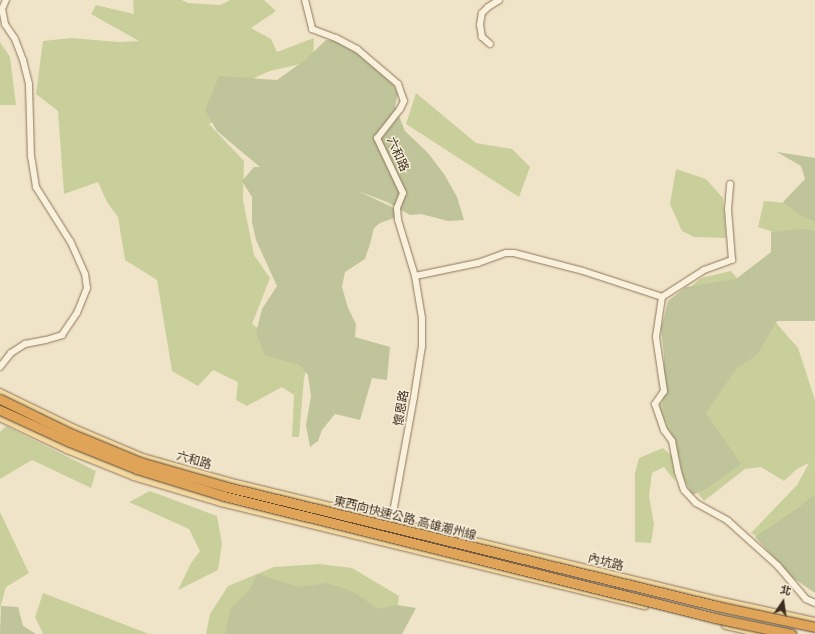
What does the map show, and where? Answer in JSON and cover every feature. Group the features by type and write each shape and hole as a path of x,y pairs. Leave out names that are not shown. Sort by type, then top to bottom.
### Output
{"highway":[{"name":"東西向快速公路 高雄潮州線","path":"0,398 72,434 140,462 235,488 618,582 815,627"},
{"name":"東西向快速公路 高雄潮州線","path":"0,410 70,442 137,469 224,496 715,618 790,634"}],"main road":[{"name":"六和路","path":"0,393 74,429 143,458 228,482 391,522"},
{"path":"0,417 67,449 134,476 221,502 766,634"},
{"name":"內坑路","path":"391,522 718,601 815,622"}],"street":[{"path":"0,367 11,352 25,344 62,335 78,313 87,288 85,274 70,241 36,187 31,157 29,84 17,46 5,24 2,9 6,0"},
{"name":"六和路","path":"305,0 312,29 320,34 336,38 358,49 398,84 404,101 400,109 377,138 403,193 397,208 398,220 415,276"},
{"path":"490,44 482,37 480,25 482,13 499,0"},
{"path":"730,184 728,209 732,260 704,270 662,297 656,337 664,391 655,404 664,430 672,441 678,472 684,490 696,503 733,526 778,566 806,598 815,603"},
{"path":"415,276 478,263 506,253 514,253 583,271 662,297"},
{"name":"懷恩路","path":"387,542 422,346 422,318 415,276"}],"green space":[{"path":"133,0 182,0 188,3 220,5 230,0 264,0 276,11 251,28 271,39 277,52 314,38 313,61 270,71 236,86 253,101 209,124 244,161 243,200 254,255 270,278 252,324 282,345 314,340 304,378 299,437 292,437 294,395 282,387 247,406 236,400 238,382 213,370 198,386 172,371 157,280 125,260 118,217 107,202 98,182 64,194 58,111 36,94 43,41 71,38 119,42 139,41 91,14 96,5 134,14"},
{"path":"326,40 343,41 393,84 398,94 395,106 405,131 428,153 444,174 457,197 464,220 448,221 421,214 410,215 387,202 358,191 394,208 394,218 380,223 374,228 365,259 345,272 342,287 348,308 356,324 355,337 390,347 387,380 372,378 360,420 335,414 322,430 318,441 310,447 306,425 311,396 308,375 300,365 265,355 256,333 262,309 277,286 256,240 252,222 252,197 242,181 254,167 260,167 217,131 205,110 219,76 277,80 305,60"},
{"path":"0,42 10,57 16,105 0,105"},
{"path":"416,93 476,143 512,149 530,167 519,197 406,124"},
{"path":"777,152 815,158 815,222 800,215 783,202 805,179 801,166"},
{"path":"676,169 706,179 723,198 726,238 694,237 682,231 670,204"},
{"path":"764,201 810,205 815,208 815,246 758,227"},
{"path":"802,229 815,230 815,321 777,321 757,355 737,368 706,413 741,464 706,489 692,495 683,477 676,443 663,411 664,356 661,329 668,301 686,287 736,279 771,252 771,232"},
{"path":"731,271 798,348 815,400 815,515 762,539 751,533 797,485 809,463 797,469 784,481 761,467 745,469 704,501 689,482 659,407 671,383 675,301 701,278"},
{"path":"6,426 96,471 91,488 32,460 0,479 0,432"},
{"path":"663,448 673,457 675,481 664,467 652,473 649,496 654,524 651,543 635,542 635,473 639,458"},
{"path":"150,491 217,516 222,544 218,570 178,590 191,563 200,551 189,529 129,502"},
{"path":"815,494 815,593 793,578 755,537 798,508"},
{"path":"0,512 29,573 6,587 0,608"},
{"path":"319,564 352,568 399,596 396,622 382,634 206,634 210,614 228,586 274,567"},
{"path":"257,574 299,587 327,583 354,592 378,609 397,605 416,608 402,634 225,634 231,608 249,590"},
{"path":"43,593 149,634 43,634 35,617"},
{"path":"1,606 18,607 23,626 36,634 0,634"}]}
